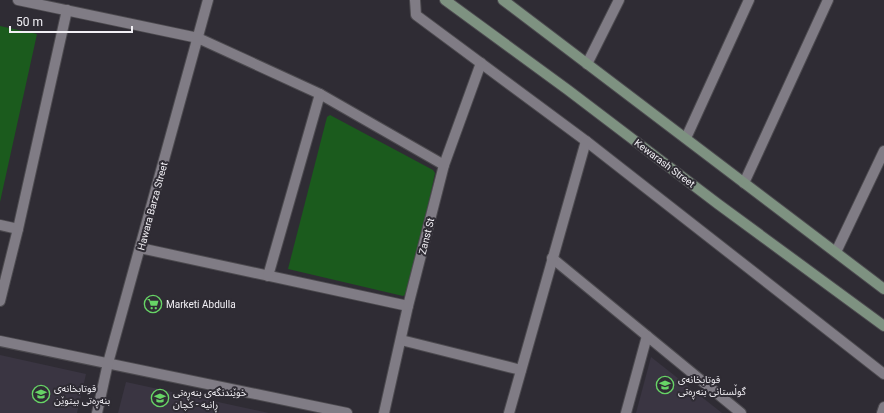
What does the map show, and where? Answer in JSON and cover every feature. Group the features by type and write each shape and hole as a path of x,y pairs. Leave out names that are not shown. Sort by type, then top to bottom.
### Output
{"main road":[{"name":"Kewarash Street","path":"445,0 884,326"},
{"path":"503,0 884,289"}],"street":[{"path":"18,0 198,38 320,94 444,165"},
{"name":"Hawara Barza Street","path":"97,413 108,363 208,0"},
{"path":"415,0 416,15 586,140 884,374"},
{"path":"588,64 619,0"},
{"path":"686,138 750,0"},
{"path":"744,182 828,0"},
{"path":"0,301 18,229 67,10"},
{"name":"Zanst St","path":"384,413 408,306 444,165 481,63"},
{"path":"268,276 320,94"},
{"path":"509,413 586,140"},
{"path":"836,252 884,151"},
{"path":"0,225 18,229"},
{"path":"140,248 408,306"},
{"path":"552,258 742,413"},
{"path":"626,413 647,336"},
{"path":"401,340 521,370"},
{"path":"0,341 347,413"},
{"path":"882,413 884,406"}],"shaded area":[{"name":"قوتابخانەی بنەڕەتی بیتوێن","path":"0,355 86,374 77,413 0,413"},
{"name":"قوتابخانه‌ی گوڵستانی بنه‌ڕه‌تی","path":"651,357 722,413 636,413"},
{"name":"خوێندنگەی بنەڕەتی ڕانیە - کچان","path":"126,382 269,413 118,413"}],"green space":[{"path":"0,26 37,34 0,202"},
{"path":"330,115 433,170 435,173 406,294 403,296 288,269 327,117"}],"place":[{"name":"Marketi Abdulla","path":"153,304"},
{"name":"قوتابخانه‌ی گوڵستانی بنه‌ڕه‌تی","path":"665,385"},
{"name":"قوتابخانەی بنەڕەتی بیتوێن","path":"41,394"},
{"name":"خوێندنگەی بنەڕەتی ڕانیە - کچان","path":"160,398"}]}
